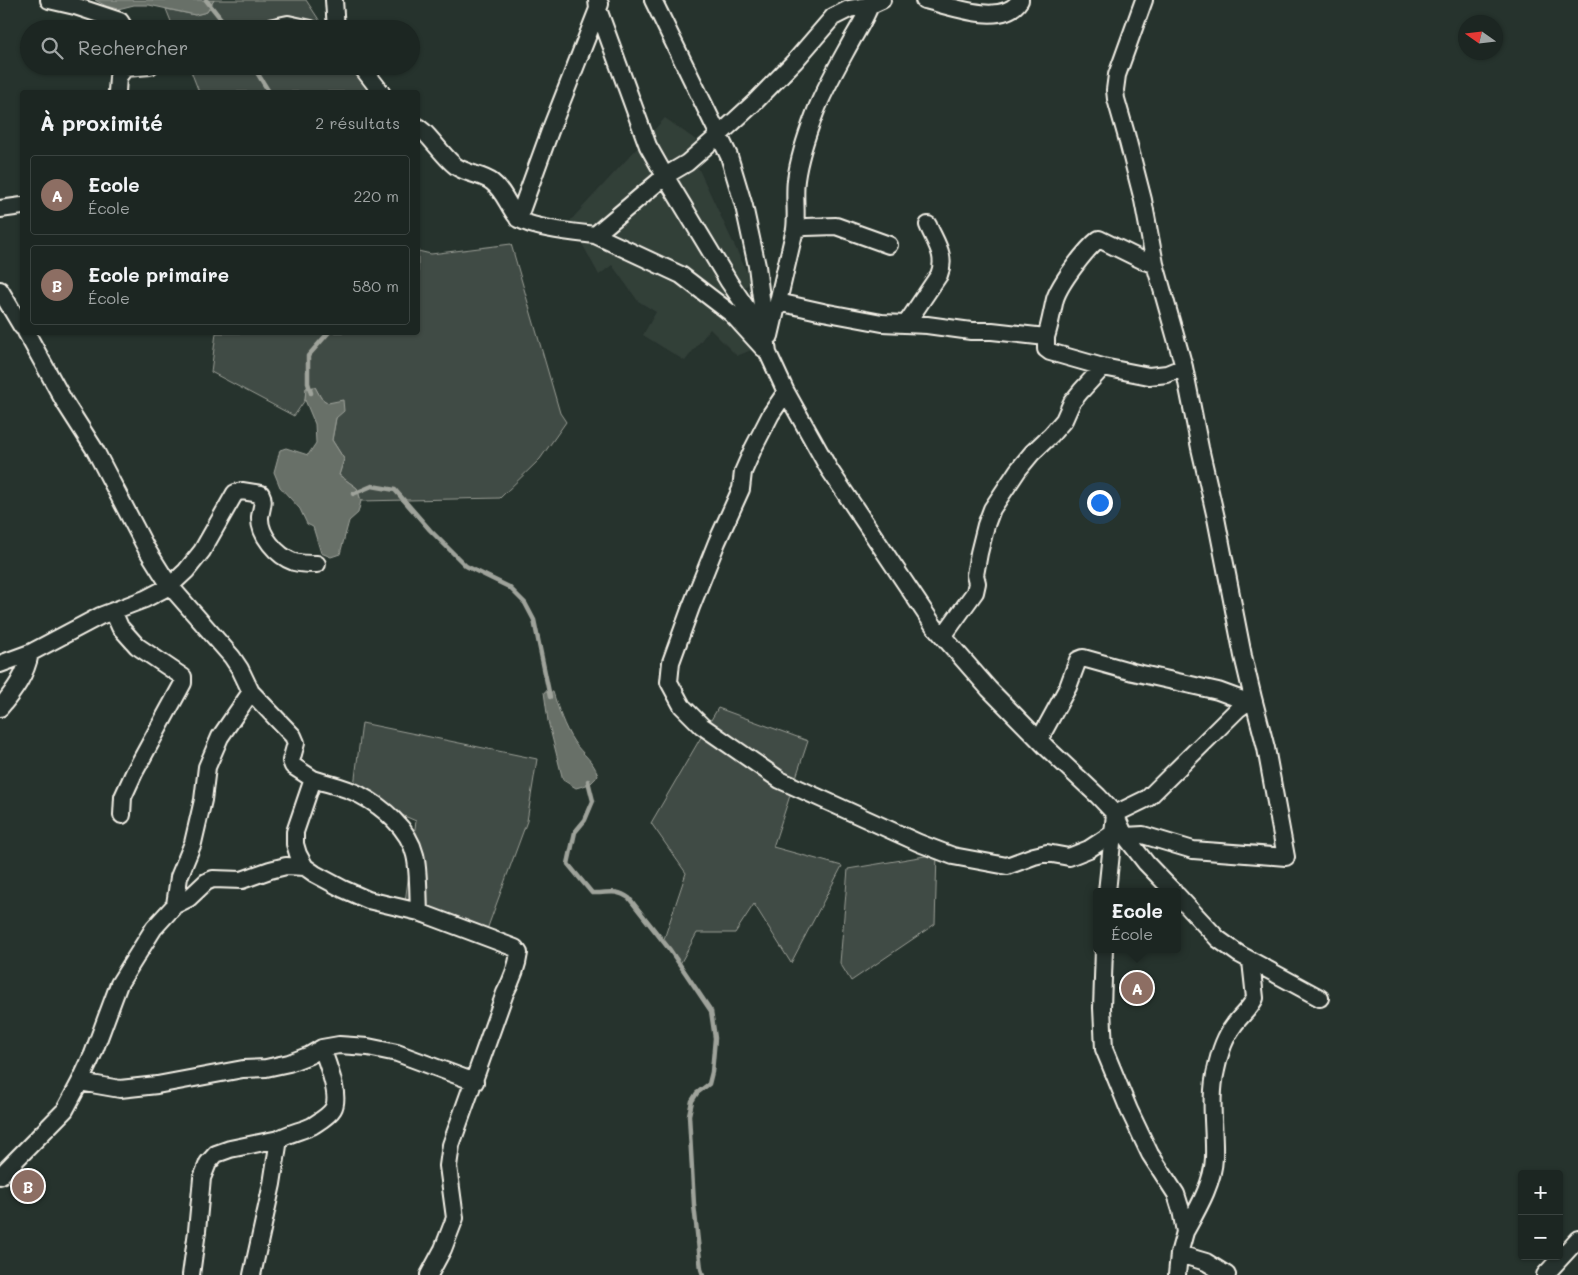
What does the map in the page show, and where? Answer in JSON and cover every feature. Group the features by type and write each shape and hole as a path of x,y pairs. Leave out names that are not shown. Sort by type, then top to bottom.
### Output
{"street":[{"path":"50,0 117,20"},
{"path":"334,0 335,20"},
{"path":"653,0 729,156 744,206 757,266 767,346"},
{"path":"924,0 958,9 993,14 1016,6 1020,0"},
{"path":"786,392 771,414 743,472 741,489 717,542 671,662 669,682 682,706 702,726 780,780 919,843 953,856 1007,866 1047,853 1069,857 1118,835 1144,836 1193,850 1286,857 1266,748 1250,700 1216,518 1184,367 1155,264 1143,200 1116,100 1117,76 1144,0"},
{"path":"595,235 665,176 687,163 754,103 795,61 833,17 849,9 875,2"},
{"path":"767,346 795,229 797,215 796,180 803,150 815,112 832,77 875,2"},
{"path":"599,3 648,146 729,282 748,310 767,346 786,392 829,469 934,626 944,635 989,689 1114,814 1118,835 1108,888"},
{"path":"518,219 599,3"},
{"path":"118,90 120,75"},
{"path":"368,75 379,90"},
{"path":"420,129 456,167 491,181 508,201 518,219 555,230 595,235 681,275 732,314 767,346"},
{"path":"0,209 20,206"},
{"path":"906,324 939,275 942,267 942,258 928,225"},
{"path":"795,229 836,226 889,245"},
{"path":"1155,264 1144,261 1099,239 1090,246 1063,283 1056,298 1046,337 1046,349 1050,352 1103,367 1149,376 1167,374 1184,367"},
{"path":"2,296 20,324"},
{"path":"778,302 882,323 927,325 970,331 992,331 1046,337"},
{"path":"28,335 65,403 95,450 146,548 170,586 232,657 251,692 293,736 296,743 291,762 293,766 313,779 358,794 384,811 410,841 416,856 419,912"},
{"path":"944,635 969,597 975,592 977,583 975,575 979,553 986,525 996,503 1018,470 1064,420 1072,402 1103,367"},
{"path":"0,664 30,653 113,611 145,599 170,586 202,551 235,493 242,491 261,494 263,497 260,519 264,533 273,548 288,559 296,562 317,564"},
{"path":"113,611 120,627 137,646 183,677 183,683 123,797 122,815"},
{"path":"0,708 17,687 28,666 30,653"},
{"path":"1039,740 1068,686 1078,660 1083,658 1250,700"},
{"path":"175,905 179,877 193,843 203,800 207,767 220,737 251,692"},
{"path":"1114,814 1148,798 1250,700"},
{"path":"304,867 295,844 295,832 313,779"},
{"path":"1118,835 1170,888"},
{"path":"0,1176 65,1110 93,1054 119,984 154,928 175,905 189,898 206,882 213,879 242,880 286,866 304,867 343,890 368,900 419,912 515,948 519,953 512,981 505,993 475,1082 451,1145 448,1166 455,1218 443,1249 429,1275"},
{"path":"1181,899 1218,939 1239,954 1320,998"},
{"path":"1104,953 1102,1015 1104,1049 1129,1110 1150,1154 1176,1194 1185,1232"},
{"path":"1176,1275 1185,1232 1201,1203 1214,1160 1212,1091 1222,1047 1234,1024 1255,998 1251,960"},
{"path":"80,1082 120,1089 156,1085 243,1069 266,1068 289,1063 310,1056 322,1048 339,1045 398,1053 475,1082"},
{"path":"191,1275 202,1178 208,1163 216,1154 230,1149 279,1139 312,1125 333,1110 337,1100 322,1048"},
{"path":"252,1275 272,1184 279,1139"},
{"path":"1545,1275 1578,1239"},
{"path":"1179,1254 1206,1262 1228,1275"}],"shaded area":[{"path":"95,0 214,0 207,12 195,15 149,5 134,5 118,9 106,6"},
{"path":"214,0 306,0 319,20 170,20 166,9 195,15 207,12"},
{"path":"192,75 358,75 369,90 198,90"},
{"path":"665,118 707,148 695,161 751,281 736,298 763,345 737,356 710,329 685,361 643,335 656,312 638,301 612,265 599,275 570,221"},
{"path":"511,244 560,413 566,422 540,459 500,498 361,501 357,488 339,475 344,459 332,440 336,418 328,403 321,398 315,387 306,388 305,400 294,416 211,372 216,335 420,335 420,251 431,254"},
{"path":"315,387 321,398 328,403 343,400 344,411 336,418 332,440 344,459 339,475 357,488 361,501 358,513 349,521 340,554 331,557 321,553 313,527 307,524 300,509 280,487 274,472 280,450 286,448 308,455 316,443 315,424 305,400 306,388"},
{"path":"544,692 553,692 570,736 596,771 598,776 590,784 576,788 563,780 548,721"},
{"path":"718,708 808,741 773,847 842,866 791,963 754,904 735,933 697,933 680,964 663,942 686,873 651,823"},
{"path":"362,723 537,759 527,821 482,943 403,917 416,821 353,794"},
{"path":"937,854 935,924 851,981 840,963 848,869"}],"waterway":[{"path":"206,0 222,20"},
{"path":"259,75 268,90"},
{"path":"311,393 308,383 308,356 326,335"},
{"path":"353,494 372,486 395,490 430,530 466,566 509,587 525,603 534,620 550,697"},
{"path":"588,781 593,801 585,820 575,832 568,864 592,893 615,892 629,898 670,950 711,1011 715,1038 712,1072 709,1084 697,1093 692,1101 689,1115 694,1205 703,1275"}],"place":[{"name":"Ecole","path":"1137,988"},
{"name":"Ecole primaire","path":"28,1186"}]}
